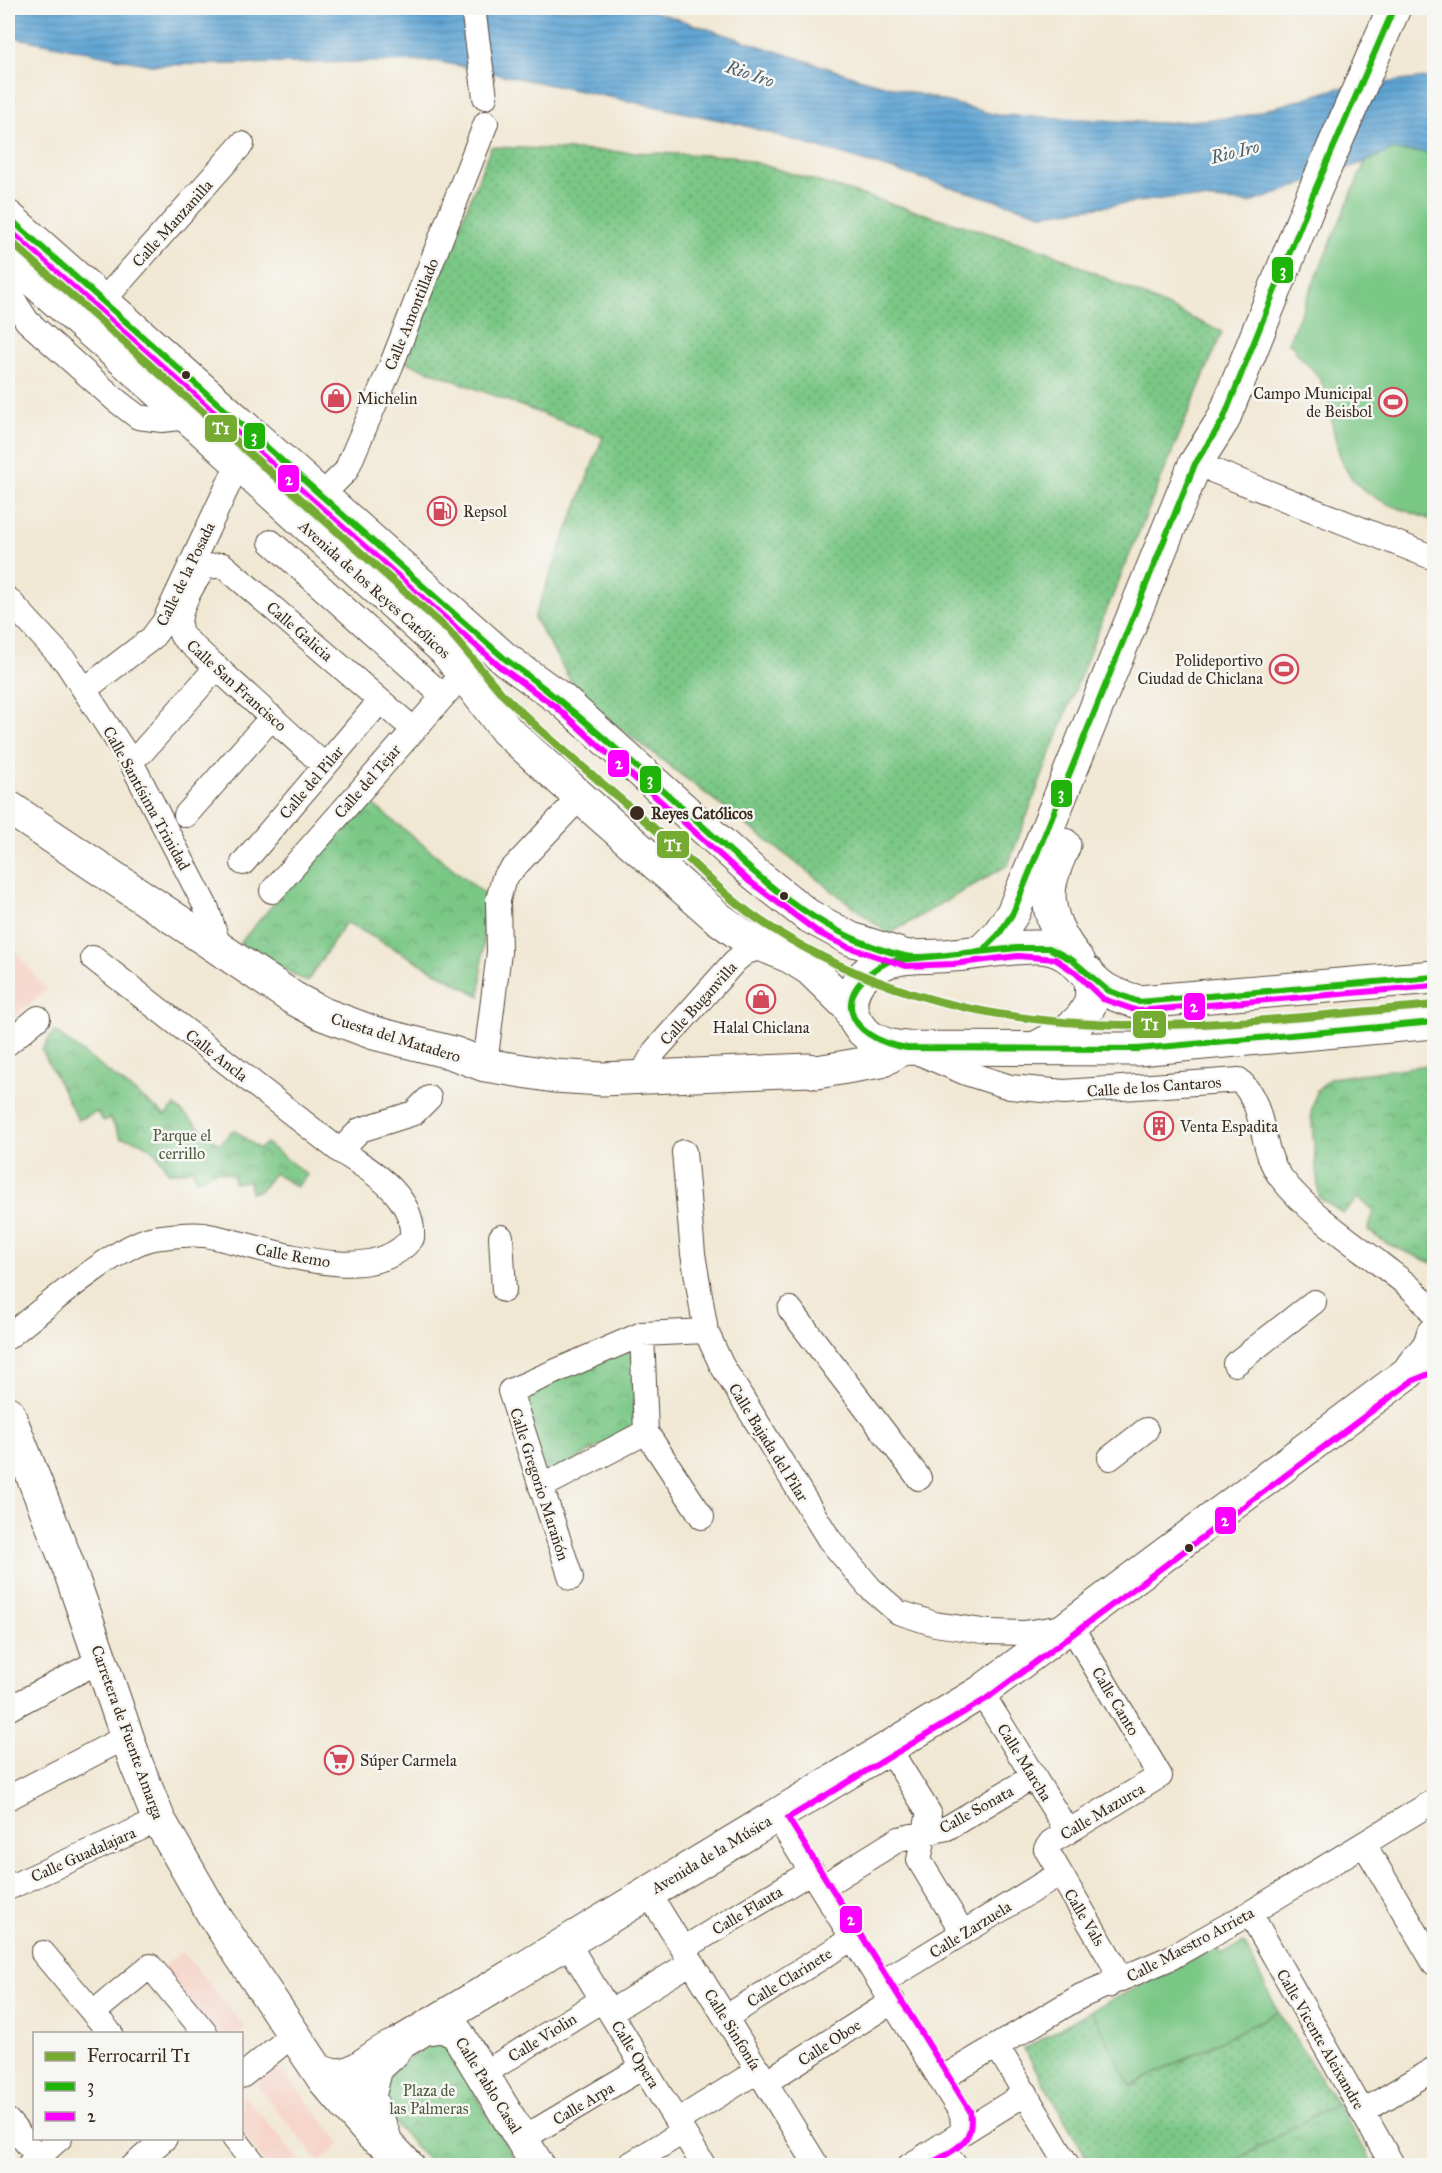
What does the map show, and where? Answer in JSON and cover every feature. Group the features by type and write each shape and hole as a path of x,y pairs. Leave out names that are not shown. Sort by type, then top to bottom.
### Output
{"main road":[{"path":"982,951 999,934 1013,913 1195,464 1223,420 1279,279 1394,8"},
{"name":"Avenida de los Reyes Católicos","path":"8,217 506,659 562,700 789,901 815,920 851,939 907,957"},
{"name":"Avenida de los Reyes Católicos","path":"9,260 188,417 445,650 453,684 718,918 744,937 768,946 810,969 852,1012 862,1031 875,1041 884,1046 905,1048"},
{"path":"1035,1049 1068,1032 1082,1020 1089,1005 1092,990 1085,970 1056,925 1049,898 1050,884 1214,471 1219,454 1223,420"},
{"name":"Cuesta del Matadero","path":"8,807 220,952 322,1014 398,1041 453,1053 485,1065 577,1077 809,1070 817,1072 881,1061 905,1048"},
{"path":"809,1070 842,1041 852,1012 852,995 862,978 890,960 907,957 1040,947 1058,950 1108,991 1139,1002 1434,976"},
{"path":"905,1048 1138,1049 1434,1022"},
{"name":"Avenida de la Música","path":"321,2072 334,2076 350,2074 385,2049 427,2028 991,1685 1071,1626 1430,1338"},
{"name":"Carretera de Fuente Amarga","path":"8,1413 69,1568 159,1820 213,1914 325,2081 372,2135 398,2156"},
{"name":"Calle Pablo Casal","path":"427,2028 442,2026 457,2033 530,2152"},
{"path":"397,2045 391,2057 376,2068 369,2096 373,2113 398,2156"}],"street":[{"path":"473,8 484,97"},
{"name":"Calle Amontillado","path":"322,495 346,471 391,366 486,123"},
{"name":"Calle Manzanilla","path":"103,301 242,144"},
{"name":"Calle de la Posada","path":"84,690 152,638 164,622 238,464"},
{"path":"1214,471 1434,558"},
{"path":"271,542 453,684"},
{"name":"Calle Galicia","path":"190,592 206,567 223,565 412,728"},
{"name":"Calle San Francisco","path":"190,592 179,620 180,631 325,766"},
{"name":"Calle Santísima Trinidad","path":"8,599 66,662 131,762 207,909 220,952"},
{"path":"142,752 217,667"},
{"name":"Calle del Tejar","path":"272,891 412,728 453,684"},
{"name":"Calle del Pilar","path":"243,863 380,701"},
{"path":"186,815 272,717"},
{"path":"485,1065 499,952 499,888 504,878 580,796"},
{"name":"Calle Buganvilla","path":"645,1076 646,1067 655,1051 735,961 746,952 768,946"},
{"name":"Calle Ancla","path":"93,958 339,1151"},
{"path":"8,1043 38,1018"},
{"name":"Calle de los Cantaros","path":"905,1048 966,1073 1010,1087 1064,1092 1239,1080 1250,1090 1257,1104 1270,1159 1280,1178 1343,1235 1420,1295 1430,1338"},
{"path":"339,1151 360,1130 414,1113 429,1098"},
{"name":"Calle Remo","path":"8,1337 120,1251 152,1238 202,1234 325,1263 385,1259 406,1246 412,1238 409,1214 380,1175 339,1151"},
{"name":"Calle Bajada del Pilar","path":"684,1152 693,1254 706,1331 721,1364 829,1539 870,1588 898,1612 935,1624 990,1632 1023,1633 1071,1626"},
{"path":"501,1237 504,1290"},
{"path":"1235,1364 1314,1302"},
{"path":"790,1309 919,1478"},
{"path":"702,1517 646,1432 642,1334 706,1331"},
{"name":"Calle Gregorio Marañón","path":"571,1578 510,1391 642,1334"},
{"path":"1110,1458 1146,1430"},
{"path":"541,1487 646,1432"},
{"name":"Calle Canto","path":"1071,1626 1160,1776"},
{"path":"990,1632 997,1636 1007,1652 1006,1670 991,1685"},
{"path":"8,1709 101,1660"},
{"name":"Calle Marcha","path":"991,1685 1034,1776 1068,1832"},
{"path":"8,1798 128,1736"},
{"path":"889,1749 929,1813 919,1860 963,1933"},
{"name":"Calle Sonata","path":"817,1879 898,1839 947,1828 1034,1776"},
{"name":"Calle Mazurca","path":"1046,1849 1051,1842 1160,1776"},
{"name":"Calle Maestro Arrieta","path":"941,2079 1081,1996 1170,1958 1250,1913 1434,1801"},
{"path":"776,1815 962,2114 963,2127 951,2139"},
{"name":"Calle Guadalajara","path":"8,1888 159,1820"},
{"path":"1364,1844 1434,1963"},
{"name":"Calle Vals","path":"1046,1849 1114,1965 1115,1977 1108,1986"},
{"name":"Calle Zarzuela","path":"887,1992 963,1933 1059,1874"},
{"name":"Calle Flauta","path":"606,2006 817,1879"},
{"name":"Calle Sinfonía","path":"648,1893 818,2166"},
{"name":"Calle Vicente Aleixandre","path":"1250,1913 1393,2166"},
{"name":"Calle Clarinete","path":"726,2017 853,1938"},
{"name":"Calle Opera","path":"567,1942 704,2166"},
{"path":"43,1953 109,2032"},
{"path":"93,2013 150,1966 204,2032"},
{"name":"Calle Oboe","path":"627,2166 680,2126 762,2076 887,1992"},
{"name":"Calle Violin","path":"483,2074 606,2006"},
{"path":"243,2075 294,2034"},
{"path":"997,2046 1068,2166"},
{"name":"Calle Arpa","path":"530,2152 643,2067"},
{"path":"1362,2112 1434,2069"},
{"path":"909,2166 1026,2094"},
{"path":"12,2127 38,2163 59,2140"},
{"path":"951,2139 955,2166"},
{"path":"132,2166 164,2140"},
{"path":"235,2140 256,2166"}],"shaded area":[{"path":"8,942 46,990 8,1021"},
{"path":"182,1951 246,2028 241,2032 215,2032 161,1968"},
{"path":"278,2065 341,2143 319,2162 255,2083"},
{"path":"243,2094 303,2165 267,2165 243,2135"}],"green space":[{"path":"491,147 733,156 1047,251 1222,332 1093,643 1008,865 889,934 581,698 534,618 603,437 406,362"},
{"path":"1391,150 1434,153 1434,521 1382,501 1364,490 1348,474 1338,451 1323,385 1312,369 1294,351 1296,347 1288,343 1365,162"},
{"path":"365,798 486,895 480,996 346,922 307,982 239,944"},
{"name":"Parque el cerrillo","path":"54,1031 165,1115 175,1106 219,1144 234,1130 259,1149 266,1143 307,1175 297,1187 274,1173 261,1190 251,1193 249,1181 234,1183 233,1175 217,1170 196,1180 193,1168 181,1172 168,1172 160,1158 150,1148 137,1141 121,1138 110,1118 104,1121 96,1112 78,1120 42,1050"},
{"path":"1434,1064 1434,1264 1388,1244 1368,1231 1374,1211 1359,1198 1343,1213 1319,1198 1311,1113 1317,1090 1331,1078"},
{"path":"633,1343 637,1426 546,1476 518,1396"},
{"path":"1244,1943 1278,2012 1131,2086 1092,2010 1217,1947 1222,1954"},
{"path":"1092,2010 1131,2086 1278,2012 1336,2103 1228,2165 1091,2165 1024,2049"},
{"name":"Plaza de las Palmeras","path":"442,2039 518,2165 432,2165 389,2117 383,2082 399,2063"},
{"path":"1336,2103 1374,2165 1228,2165"}],"water":[{"name":"Rio Iro","path":"8,8 634,8 656,12 865,80 997,115 1160,123 1241,117 1339,88 1434,77 1434,153 1391,150 1365,162 1250,203 1177,197 1042,214 739,124 436,61 151,65 8,36"}],"rail line":[{"name":"T1","path":"8,239 449,631 503,695 730,897 767,925 846,968 927,998 1008,1016 1092,1024 1176,1025 1434,1005"}],"transit line":[{"name":"3","path":"8,217 505,659 620,752 736,857 787,899 842,933 905,956 932,957 982,951 999,934 1013,913 1195,464 1223,420 1312,197 1394,8"},
{"name":"2","path":"8,229 499,666 556,707 749,881 819,933 848,947 906,966 953,964 1018,956 1055,959 1076,973 1103,999 1138,1011 1434,986"},
{"name":"3","path":"1434,977 1139,1002 1107,990 1072,960 1049,948 1017,948 889,961 870,973 857,986 852,1000 852,1012 858,1024 869,1035 886,1043 907,1048 1138,1049 1434,1022"},
{"name":"2","path":"927,2166 953,2151 966,2139 971,2122 970,2111 788,1818 986,1699 1412,1381 1434,1372"}],"place":[{"name":"Michelin","path":"336,398"},
{"name":"Campo Municipal de Beisbol","path":"1393,402"},
{"name":"Repsol","path":"442,511"},
{"name":"Polideportivo Ciudad de Chiclana","path":"1284,669"},
{"name":"Reyes Católicos","path":"637,813"},
{"name":"Halal Chiclana","path":"761,999"},
{"name":"Venta Espadita","path":"1159,1126"},
{"name":"Súper Carmela","path":"339,1760"}]}
